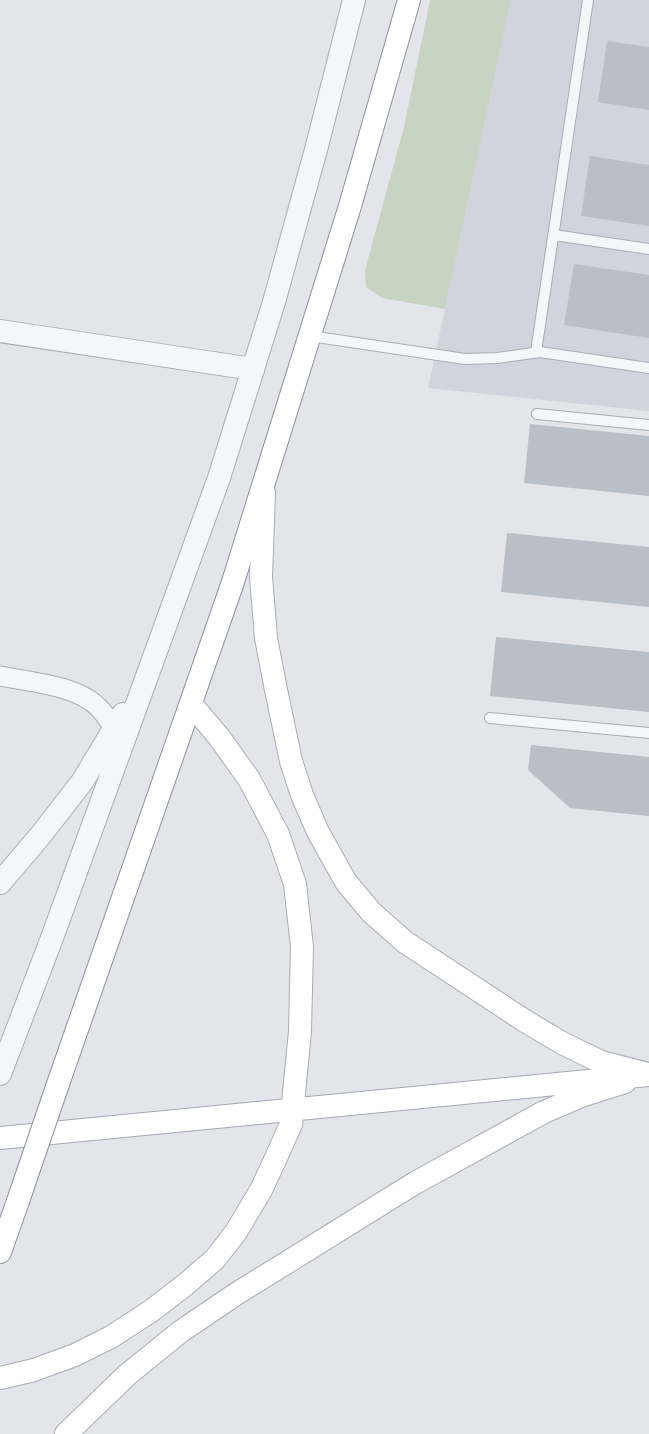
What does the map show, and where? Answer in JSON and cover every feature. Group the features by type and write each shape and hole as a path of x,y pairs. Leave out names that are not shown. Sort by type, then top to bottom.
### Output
{"main road":[{"path":"0,1252 233,582 350,206 409,0"},
{"path":"265,480 261,578 266,638 276,690 291,761 302,795 318,832 346,882 371,912 405,942 519,1017 562,1043 601,1062 649,1075"},
{"path":"0,1378 34,1370 74,1355 111,1337 151,1311 185,1285 215,1259 236,1232 261,1190 276,1160 291,1124 300,1031 302,947 295,884 278,834 249,779 219,737 191,704"},
{"path":"0,1138 649,1075"},
{"path":"66,1434 127,1375 180,1332 236,1294 415,1183 544,1112 584,1095 649,1075"}],"street":[{"path":"0,1074 52,938 219,478 274,302 317,146 354,0"},
{"path":"0,332 253,369"},
{"path":"0,883 40,836 82,782 148,672"},
{"path":"0,676 37,682 72,692 87,699 99,708 114,728"}],"lane":[{"path":"536,352 588,0"},
{"path":"554,234 649,249"},
{"path":"310,336 465,359 497,358 536,352 649,368"},
{"path":"538,414 649,425"},
{"path":"490,718 649,733"}],"shaded area":[{"path":"511,0 649,0 649,411 428,388"}],"green space":[{"path":"430,0 511,0 445,309 382,298 366,287 365,270 404,127"}],"building":[{"path":"607,41 649,47 649,110 598,102"},
{"path":"590,156 649,165 649,226 581,216"},
{"path":"574,264 649,275 649,338 564,325"},
{"path":"530,424 649,436 649,496 524,483"},
{"path":"507,533 649,547 649,607 501,592"},
{"path":"496,637 649,652 649,712 490,696"},
{"path":"531,745 649,757 649,816 570,808 528,770"}]}
